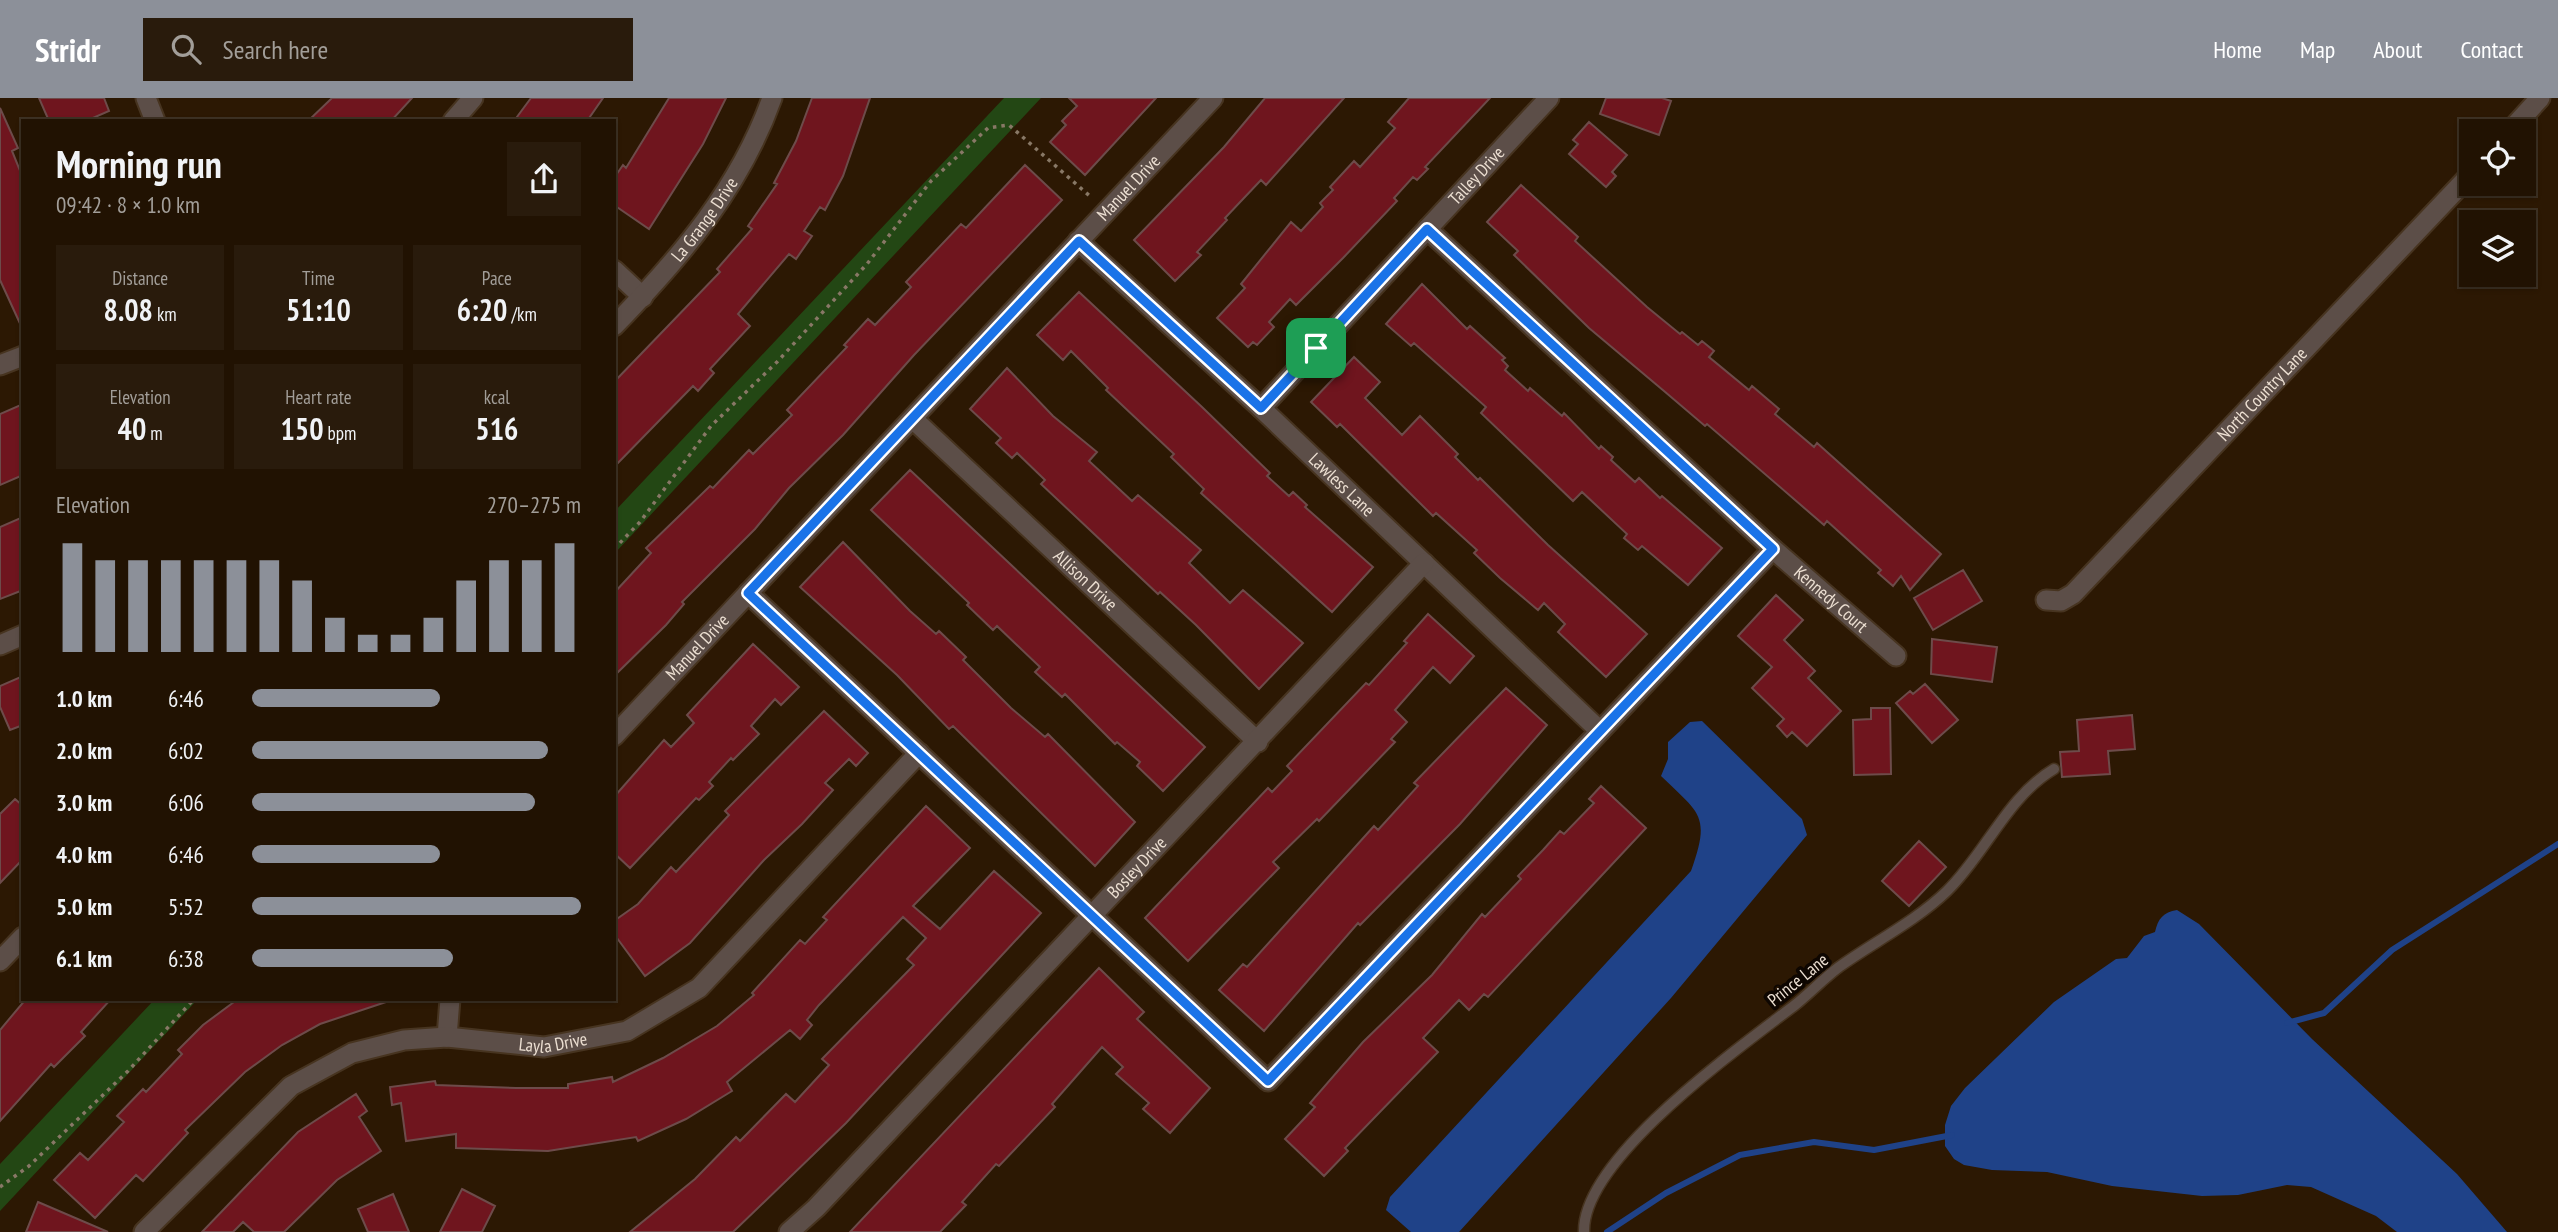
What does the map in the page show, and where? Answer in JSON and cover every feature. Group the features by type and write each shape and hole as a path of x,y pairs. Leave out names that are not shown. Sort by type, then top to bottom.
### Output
{"street":[{"path":"146,98 154,119"},
{"path":"455,119 473,98"},
{"name":"La Grange Drive","path":"616,324 643,297 720,203 744,163 772,98"},
{"name":"Manuel Drive","path":"616,734 1213,98"},
{"name":"Talley Drive","path":"1261,408 1549,98"},
{"path":"2521,119 2540,98"},
{"name":"North Country Lane","path":"2046,600 2061,601 2073,594 2459,187"},
{"name":"Kennedy Court","path":"1427,229 1773,549 1896,656"},
{"name":"Lawless Lane","path":"1079,241 1261,408 1600,731"},
{"path":"616,272 643,297"},
{"path":"0,365 21,356"},
{"name":"Allison Drive","path":"913,419 1258,742"},
{"path":"748,593 1268,1081 1773,549"},
{"name":"Bosley Drive","path":"789,1232 816,1208 1424,563"},
{"path":"0,645 21,636"},
{"name":"Layla Drive","path":"144,1232 291,1086 352,1053 404,1040 447,1037 544,1046 627,1031 699,989 919,753"},
{"path":"0,961 21,939"},
{"path":"447,1037 450,1001"}],"lane":[{"name":"Prince Lane","path":"1584,1232 1587,1206 1600,1181 1648,1127 1750,1039 1797,1004 1822,979 1938,899 1981,853 2022,795 2038,779 2054,769"}],"path":[{"path":"616,547 639,522 711,425 777,362 867,264 931,181 988,128 1009,125 1107,211"},
{"path":"0,1187 29,1166 118,1081 192,1001"}],"green space":[{"path":"1004,98 1041,98 616,552 616,510"},
{"path":"153,1001 196,1001 0,1211 0,1164"}],"water":[{"path":"1702,721 1802,819 1807,835 1671,998 1459,1232 1411,1232 1386,1210 1390,1197 1691,871 1701,826 1693,808 1661,776 1668,759 1668,742 1690,722"},
{"path":"2177,910 2199,924 2312,1039 2457,1174 2507,1232 2397,1232 2376,1216 2311,1187 2287,1185 2238,1195 2202,1196 2112,1186 2047,1172 1992,1170 1964,1165 1954,1159 1945,1146 1945,1125 1951,1106 1965,1088 2054,1002 2116,959 2127,958 2144,936 2155,932 2162,917"}],"building":[{"path":"39,98 104,98 109,111 91,119 48,119"},
{"path":"332,98 412,98 393,119 310,119"},
{"path":"531,98 603,98 588,119 515,119"},
{"path":"669,98 726,98 703,144 649,229 616,206 616,175 623,165 626,168"},
{"path":"812,98 870,98 843,176 825,210 820,207 804,231 812,236 796,259 789,254 738,314 750,326 710,369 714,373 698,391 693,386 616,465 616,380 720,272 717,269 752,229 748,226 777,184 774,183 796,141"},
{"path":"1069,98 1156,98 1085,175 1050,142 1066,125 1062,121 1077,106"},
{"path":"1265,98 1344,98 1266,185 1261,180 1225,218 1227,220 1197,252 1201,255 1175,281 1134,240 1224,147"},
{"path":"1409,98 1490,98 1425,167 1428,169 1417,180 1413,177 1394,198 1397,201 1343,258 1296,305 1290,299 1269,322 1274,327 1257,345 1253,342 1248,347 1217,318 1245,288 1241,284 1291,222 1301,231 1323,207 1320,203 1333,190 1330,187 1354,161 1360,167 1395,128 1388,122"},
{"path":"1606,98 1662,98 1671,101 1659,135 1600,114"},
{"path":"0,108 18,148 12,151 21,173 21,326 0,280"},
{"path":"1589,122 1627,155 1612,172 1616,176 1606,187 1569,154 1578,144 1573,140"},
{"path":"1025,165 1062,200 914,355 843,435 789,488 755,529 682,602 684,604 666,625 616,674 616,591 651,553 646,548 710,486 713,488 749,450 753,454 792,415 787,410 847,347 844,345 868,319 875,325 911,287 906,282 961,224 966,228"},
{"path":"1521,185 1578,237 1575,241 1647,307 1680,334 1682,332 1698,345 1702,341 1714,351 1709,357 1749,390 1752,386 1779,409 1775,414 1814,447 1817,443 1941,554 1910,590 1901,576 1893,586 1878,573 1881,570 1827,521 1824,525 1707,424 1705,426 1589,328 1514,255 1518,251 1487,222"},
{"path":"1422,284 1467,329 1470,326 1505,358 1502,360 1508,366 1505,370 1528,391 1530,388 1562,416 1564,413 1599,449 1601,446 1613,457 1611,460 1635,482 1639,478 1722,548 1688,585 1642,546 1638,550 1624,538 1627,534 1582,492 1573,501 1481,413 1486,407 1414,343 1411,346 1386,324"},
{"path":"1079,292 1270,473 1267,476 1289,496 1293,492 1307,505 1305,507 1373,567 1332,612 1201,493 1204,489 1171,457 1174,454 1106,390 1108,388 1071,351 1063,360 1037,335"},
{"path":"1354,357 1380,382 1365,398 1402,435 1420,416 1458,454 1455,457 1478,480 1480,478 1548,545 1647,634 1606,677 1558,632 1565,624 1544,603 1538,610 1500,578 1474,553 1477,550 1436,513 1433,516 1340,424 1337,427 1311,402"},
{"path":"1007,368 1053,416 1097,452 1089,461 1132,501 1138,495 1201,550 1189,563 1230,603 1243,590 1303,643 1259,689 1196,625 1160,592 1158,594 1041,484 1045,480 1017,453 1012,458 996,443 1001,438 970,409"},
{"path":"21,405 21,476 0,485 0,414"},
{"path":"910,470 1205,747 1163,791 1137,766 1140,762 1117,742 1115,744 1065,694 1062,697 1035,672 1040,667 997,626 993,630 967,605 969,603 871,510"},
{"path":"21,518 21,591 0,599 0,527"},
{"path":"843,542 910,611 936,634 939,631 966,657 963,660 1011,708 1045,737 1048,734 1135,822 1095,866 953,726 949,729 897,675 800,587"},
{"path":"1963,570 1982,601 1933,630 1914,598"},
{"path":"1776,595 1803,620 1784,640 1815,671 1808,678 1841,711 1807,746 1792,732 1787,737 1777,726 1784,719 1752,688 1772,667 1738,636"},
{"path":"1428,614 1474,656 1450,683 1433,667 1395,710 1407,722 1391,739 1395,742 1319,821 1317,819 1273,862 1279,868 1188,961 1145,918 1268,788 1272,792 1292,771 1287,766 1366,683 1369,685 1407,643 1404,641"},
{"path":"1932,639 1997,647 1992,682 1931,674"},
{"path":"753,644 799,687 781,705 775,699 751,726 759,734 733,760 731,758 709,782 713,786 699,800 696,798 630,868 616,855 616,795 664,740 671,747 694,723 687,715"},
{"path":"21,677 21,726 10,730 0,707 0,686"},
{"path":"1925,684 1958,720 1932,743 1896,703 1910,691 1913,694"},
{"path":"1506,688 1547,725 1460,824 1360,925 1358,923 1264,1031 1219,990 1243,964 1247,967 1374,826 1378,830 1418,786 1414,783"},
{"path":"1871,708 1890,708 1891,774 1854,775 1853,720 1871,719"},
{"path":"824,711 868,753 856,766 849,759 825,783 833,790 802,824 764,860 690,943 645,976 616,937 616,920 638,904 671,867 676,872 729,815 725,811"},
{"path":"2132,715 2135,749 2108,751 2110,774 2062,777 2060,752 2079,751 2077,720"},
{"path":"1601,786 1646,828 1488,997 1484,994 1469,1010 1459,1000 1423,1038 1438,1052 1345,1148 1348,1151 1324,1176 1285,1139 1315,1107 1310,1103 1363,1042 1432,975 1482,914 1485,917 1521,879 1518,876 1560,831 1564,834 1594,803 1589,799"},
{"path":"15,799 21,804 21,861 0,883 0,814"},
{"path":"926,806 970,848 913,906 940,929 994,871 1041,913 846,1123 733,1232 630,1232 695,1179 736,1137 740,1141 786,1094 795,1102 829,1065 822,1059 914,965 907,959 926,938 903,917 819,1005 807,1020 812,1025 800,1039 790,1030 727,1082 732,1091 686,1119 638,1141 636,1137 548,1151 456,1148 456,1134 406,1141 401,1103 392,1105 390,1087 435,1081 436,1085 568,1088 568,1084 612,1077 613,1082 663,1058 717,1026 754,995 752,993 800,940 805,944 827,920 823,917"},
{"path":"1919,841 1946,867 1909,906 1882,881"},
{"path":"1099,968 1144,1012 1137,1019 1210,1088 1170,1133 1143,1109 1149,1103 1116,1074 1123,1067 1102,1047 1052,1104 1055,1107 999,1166 996,1164 962,1202 966,1205 940,1232 850,1232"},
{"path":"24,1001 109,1001 81,1032 85,1036 54,1067 51,1064 0,1121 0,1030"},
{"path":"235,1001 386,1002 320,1024 282,1045 245,1072 185,1130 188,1133 143,1181 136,1175 95,1218 54,1180 80,1153 88,1160 124,1122 117,1116 143,1089 146,1092 182,1054 178,1050 203,1025"},
{"path":"356,1094 367,1111 359,1117 381,1151 337,1180 284,1232 254,1232 243,1222 233,1232 202,1232 298,1132"},
{"path":"462,1189 495,1206 482,1232 440,1232"},
{"path":"393,1194 409,1232 368,1232 358,1209"},
{"path":"38,1202 108,1232 26,1232"}],"waterway":[{"path":"2287,1023 2324,1013 2392,950 2558,844"},
{"path":"1607,1232 1666,1193 1740,1155 1814,1142 1874,1150 1952,1135"}],"route":[{"path":"1427,229 1773,549 1268,1081 748,593 1079,241 1261,408 1316,348 1427,229"}]}
